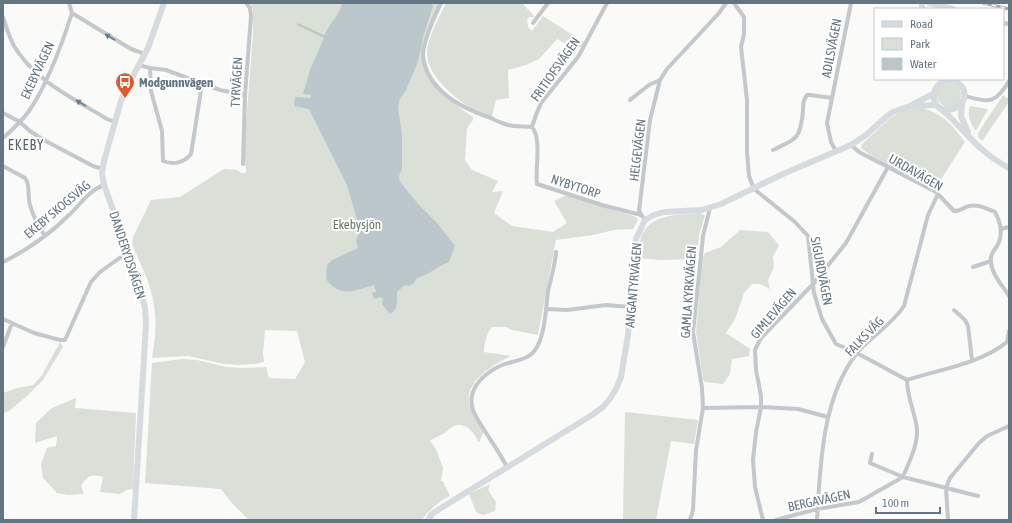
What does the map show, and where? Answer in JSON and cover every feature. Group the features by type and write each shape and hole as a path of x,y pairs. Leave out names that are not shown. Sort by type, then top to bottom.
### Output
{"street":[{"path":"68,3 72,13 131,49 145,54"},
{"name":"DANDERYDSVÄGEN","path":"134,520 146,323 142,292 104,185 102,173 115,122 126,89 145,54 164,3"},
{"name":"TYRVÄGEN","path":"243,164 244,95 251,16 250,8 246,3"},
{"path":"441,3 429,31 423,54 426,68 432,80 447,97 473,112 509,125 532,127"},
{"path":"533,23 548,3"},
{"name":"FRITIOFSVÄGEN","path":"532,127 541,103 578,57 607,3"},
{"name":"HELGEVÄGEN","path":"643,218 639,211 650,120 660,80 667,69 719,13 726,3"},
{"path":"734,3 744,17 744,34 741,47 747,100 747,152 749,176 754,189"},
{"name":"ADILSVÄGEN","path":"836,151 831,142 827,123 851,3"},
{"path":"930,3 949,8"},
{"name":"EKEBYVÄGEN","path":"3,138 20,122 34,103 54,62 72,13"},
{"path":"3,17 13,44 38,76 107,119 115,122"},
{"path":"139,65 166,70 220,90 244,95"},
{"path":"150,68 152,91 162,131 162,161 168,163 175,163 187,159 191,154 202,84"},
{"name":"HELGEVÄGEN","path":"630,100 649,85 660,80"},
{"path":"961,86 951,80 937,82 933,94 939,107 988,155 1009,168"},
{"path":"962,80 961,86 963,99 961,116 970,137"},
{"path":"963,99 995,99 1009,81"},
{"path":"1004,89 1009,94"},
{"path":"643,218 664,212 710,208 754,189 783,174 851,145 866,135 893,112 910,106 933,94"},
{"name":"ADILSVÄGEN","path":"773,150 791,141 799,134 803,103 807,95 832,98"},
{"path":"910,106 939,107 951,110 956,109 963,99"},
{"path":"3,113 20,122 42,139 93,166 103,169"},
{"name":"NYBYTORP","path":"532,127 536,131 537,141 537,184 643,218"},
{"name":"URDAVÄGEN","path":"851,145 859,152 938,194 954,211 960,211 966,207 977,205 995,212 1001,224 1001,228"},
{"path":"3,166 20,174 27,180 29,204 37,224 45,236"},
{"name":"GIMLEVÄGEN","path":"763,520 755,487 753,460 756,432 761,407 755,350 761,338 814,283 846,243 888,167"},
{"name":"EKEBY SKOGSVÄG","path":"3,262 45,236 95,189 104,185"},
{"name":"SIGURDVÄGEN","path":"754,189 795,222 808,236 814,293 822,320 836,344 857,353 907,380"},
{"name":"FALKS VÄG","path":"817,520 820,458 828,417 841,377 857,353 899,315 904,306 928,215 938,194"},
{"name":"GAMLA KYRKVÄGEN","path":"690,520 693,510 696,450 703,408 702,388 693,332 703,236 710,208"},
{"name":"ANGANTYRVÄGEN","path":"428,520 432,514 440,508 592,415 603,407 609,400 621,377 628,335 636,239 643,218"},
{"path":"1009,227 1001,228 999,243 992,251 991,261 994,274 1009,296"},
{"path":"507,467 476,416 472,408 471,397 479,382 493,370 525,357 535,351 540,340 547,309 548,293 555,264 556,252"},
{"path":"3,319 34,333 65,340 74,316 91,282 100,272 129,253"},
{"path":"972,267 991,261"},
{"path":"547,309 567,310 606,305 631,307"},
{"path":"954,310 965,320 968,326 972,360"},
{"path":"3,347 12,323"},
{"path":"903,477 916,440 917,429 907,390 907,380 952,368 997,351 1007,342 1009,331"},
{"path":"703,408 761,407 798,409 828,417"},
{"path":"948,520 946,488 950,478 979,443 987,436 1009,426"},
{"path":"872,454 870,463 903,477 978,496"},
{"name":"BERGAVÄGEN","path":"776,520 818,509 859,502 903,477"}],"green space":[{"name":"Ekebysjön","path":"250,3 439,3 426,38 424,50 426,62 436,84 453,102 473,117 473,120 467,128 465,160 472,170 498,181 492,192 503,191 494,213 512,226 553,232 567,223 554,201 566,195 636,217 638,220 633,229 614,230 593,235 556,240 538,335 512,330 506,327 492,327 490,329 486,338 484,352 511,356 488,370 475,382 470,390 469,398 471,410 484,431 479,443 472,431 461,425 452,427 430,441 436,449 443,468 441,481 443,481 450,496 434,506 422,520 249,520 232,503 221,489 145,483 152,363 182,359 197,360 227,367 266,367 269,378 295,379 305,362 297,331 265,330 263,354 264,362 239,365 224,364 188,356 152,358 155,332 153,297 148,281 132,244 133,237 151,200 180,197 224,169 237,170 241,173 245,173 246,171 244,150 253,34 253,9"},
{"path":"446,3 522,3 535,17 530,17 527,19 528,27 532,31 543,16 585,43 582,48 569,39 564,43 557,39 539,59 526,65 508,70 509,98 496,100 492,116 483,114 472,109 455,97 439,81 429,64 427,55 429,42"},
{"path":"944,83 954,83 961,90 961,100 954,107 944,107 937,100 937,90"},
{"path":"1003,95 1009,99 1009,102 982,141 978,137 978,133"},
{"path":"970,106 988,109 976,131 970,119"},
{"path":"918,107 940,116 950,124 965,142 936,187 907,175 878,160 861,148 862,144 889,119 902,111"},
{"path":"700,213 705,215 699,235 697,259 660,260 638,258 639,245 643,233 653,222 668,216"},
{"path":"740,230 768,232 779,245 773,257 774,267 768,280 770,289 760,284 752,284 744,293 735,319 726,333 750,349 749,356 732,359 730,374 723,384 705,382 703,379 696,332 702,259 705,253 721,247"},
{"path":"60,342 63,347 43,380 9,411 3,413 3,393 17,388 33,385 42,375"},
{"path":"76,398 75,408 136,413 133,489 127,490 120,494 100,492 103,477 90,476 81,486 84,494 68,495 57,493 43,478 41,464 47,448 56,446 57,436 35,443 36,423 52,408"},
{"path":"625,412 698,420 694,444 671,441 656,520 623,520"},
{"path":"490,484 488,490 496,502 495,511 483,515 476,512 469,494"}],"water":[{"name":"Ekebysjön","path":"342,3 431,3 433,6 423,37 417,64 406,90 400,98 398,108 402,135 402,169 399,176 400,182 418,204 437,223 455,246 449,262 417,278 414,283 409,286 405,285 397,292 396,307 390,314 382,304 383,299 381,297 374,299 372,293 375,293 376,291 374,285 354,291 342,291 331,285 326,279 327,265 332,260 358,248 356,241 360,230 347,185 309,109 294,106 295,97 311,98 311,95 303,94 310,70 324,38 297,25 298,23 324,35 337,15"}],"railway":[{"path":"983,3 1009,9"}],"place":[{"name":"Modgunnvägen","path":"125,99"}],"district":[{"name":"EKEBY","path":"26,145"}]}
